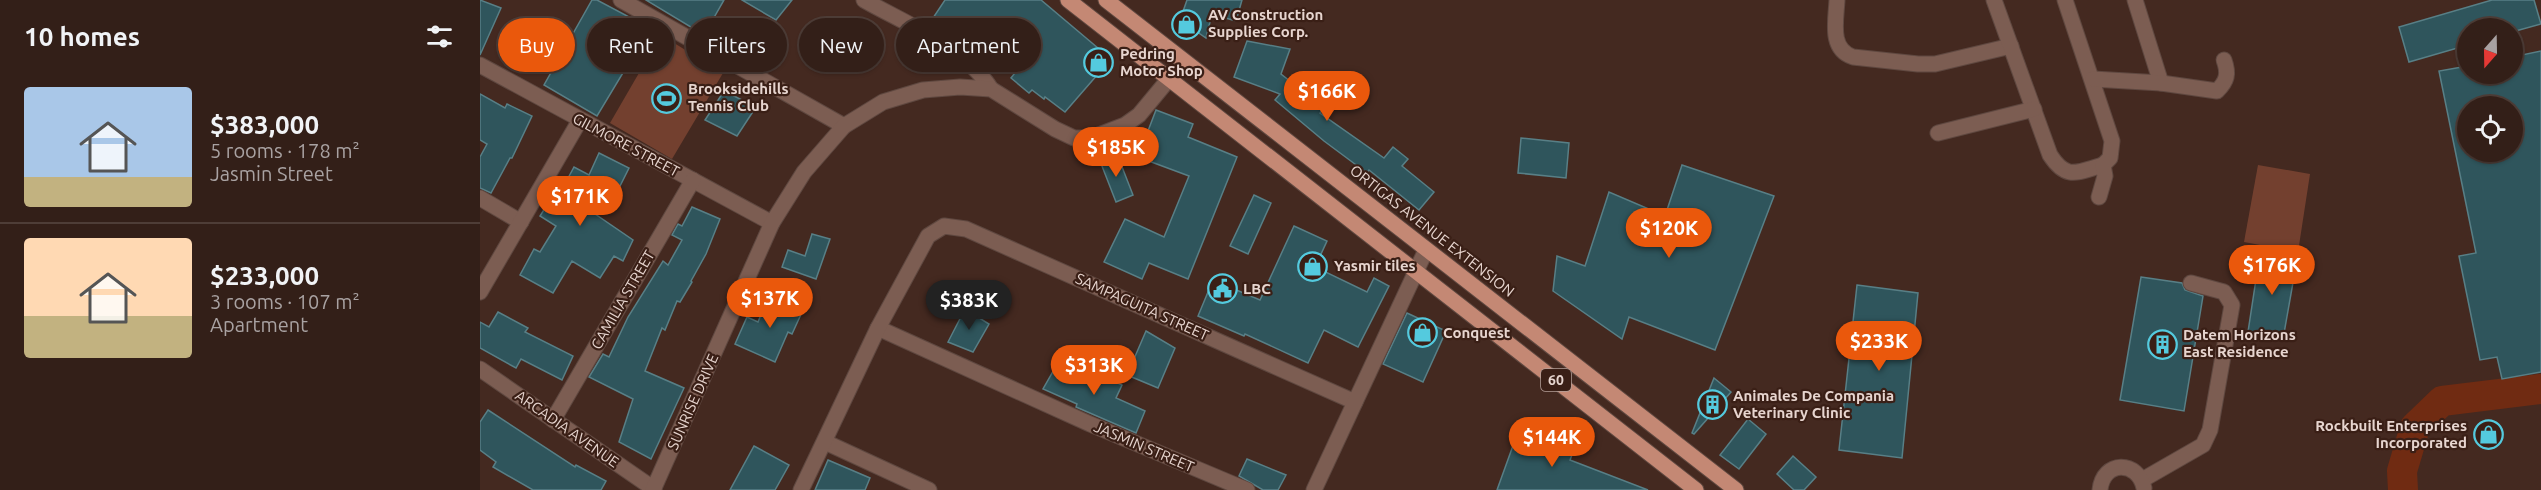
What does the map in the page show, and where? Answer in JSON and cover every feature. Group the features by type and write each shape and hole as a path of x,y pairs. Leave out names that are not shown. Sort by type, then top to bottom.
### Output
{"main road":[{"name":"60","path":"1068,0 1171,78 1696,490"},
{"name":"ORTIGAS AVENUE EXTENSION","path":"1106,0 1736,490"}],"street":[{"path":"621,0 844,126"},
{"path":"864,0 956,53 974,66 991,89"},
{"path":"1837,0 1836,38 1845,54 1853,57 1935,64 2011,46"},
{"path":"1994,0 2050,155 2059,169 2071,173 2103,165 2110,158 2112,141 2065,0"},
{"path":"2135,0 2161,83"},
{"path":"2093,79 2161,83 2217,91 2225,82 2228,70 2224,60"},
{"name":"SUNRISE DRIVE","path":"654,489 772,223 804,172 844,126 884,102 923,90 960,87 991,89 1055,129 1074,138 1091,138 1125,126 1138,115 1183,62"},
{"name":"GILMORE STREET","path":"480,65 772,223"},
{"path":"1938,133 2034,109"},
{"path":"480,292 580,120"},
{"path":"2099,197 2105,176 2103,165"},
{"name":"CAMILIA STREET","path":"553,420 693,180"},
{"path":"480,198 521,222"},
{"name":"SAMPAGUITA STREET","path":"878,328 928,236 944,226 966,229 1355,402"},
{"path":"1314,490 1426,250"},
{"path":"2086,490 2100,486 2108,472 2121,467 2133,471 2143,485 2203,445 2210,430 2232,304 2224,292 2191,283"},
{"path":"801,490 878,328"},
{"name":"JASMIN STREET","path":"878,328 1090,424 1247,490"},
{"name":"ARCADIA AVENUE","path":"480,369 654,489"},
{"path":"825,442 929,490"}],"shaded area":[{"name":"Brooksidehills Tennis Club","path":"674,43 686,50 686,72 723,73 672,159 610,123 640,72 674,72"},
{"path":"2258,165 2310,174 2298,252 2244,242"}],"building":[{"path":"480,0 501,8 480,55"},
{"path":"592,0 597,0 631,18 587,18 587,72 624,72 597,116 544,85 551,72 575,72 575,30"},
{"path":"646,0 724,0 714,18 686,18 686,24"},
{"path":"742,0 792,0 778,18 773,18"},
{"path":"945,0 1041,0 1111,59 1065,112 1032,90 1029,93 1011,78 1016,72 1041,72 1041,18 933,18"},
{"path":"1187,0 1242,0 1236,21 1212,14 1206,38 1180,20"},
{"path":"2492,0 2534,0 2541,24 2523,29 2523,18 2457,18 2457,48 2409,62 2399,27"},
{"path":"1247,41 1290,49 1281,74 1324,108 1320,113 1384,158 1393,147 1408,159 1402,166 1434,192 1419,210 1369,170 1367,173 1324,141 1275,100 1280,94 1234,77"},
{"path":"2541,51 2541,372 2502,379 2497,357 2480,360 2459,256 2476,253 2458,162 2523,162 2523,96 2457,96 2457,160 2439,71 2457,68 2457,84 2523,84 2523,55"},
{"path":"724,91 756,107 737,136 705,120"},
{"path":"480,94 505,108 507,104 532,116 512,158 491,193 480,188 480,157 487,144 480,140"},
{"path":"1156,110 1193,124 1188,137 1237,157 1188,279 1149,263 1142,279 1104,262 1125,219 1164,237 1189,176 1138,157"},
{"path":"1521,138 1569,143 1566,178 1518,173"},
{"path":"599,153 629,168 619,188 615,186 604,206 586,199 582,205 633,240 623,261 614,256 600,278 572,261 553,293 520,275 534,249 540,252 556,226 540,216 555,192 559,195 574,167 589,175"},
{"path":"1117,154 1133,195 1116,202 1100,161"},
{"path":"1682,165 1774,196 1715,350 1629,317 1622,339 1553,291 1557,256 1585,266 1609,192 1665,216"},
{"path":"1254,195 1271,203 1248,254 1230,246"},
{"path":"692,207 720,219 692,282 680,302 677,301 665,330 662,328 645,371 684,388 651,459 619,442 633,399 589,377 603,354 609,357 628,317 663,261 668,265 682,240 672,235 678,224 682,226"},
{"path":"1294,226 1327,241 1315,267 1367,292 1374,278 1389,286 1358,347 1324,330 1308,363 1245,334 1244,336 1198,316 1213,280 1260,300"},
{"path":"812,234 830,239 816,279 782,267 788,250 805,256"},
{"path":"2260,253 2297,260 2283,339 2248,332"},
{"name":"Datem Horizons East Residence","path":"2141,277 2182,283 2185,290 2203,296 2184,411 2120,400"},
{"path":"1857,285 1918,293 1902,458 1839,450"},
{"path":"769,295 803,310 792,334 788,332 775,362 735,344 747,317 758,322"},
{"path":"965,309 989,324 973,352 948,342"},
{"path":"498,312 528,328 525,332 573,356 562,380 521,359 516,368 480,348 480,322 489,327"},
{"path":"1407,313 1446,331 1423,382 1383,364"},
{"path":"1146,331 1175,348 1158,388 1127,375"},
{"path":"1059,361 1091,374 1093,371 1122,385 1116,398 1145,411 1136,433 1076,407 1077,404 1043,389"},
{"name":"Animales De Compania Veterinary Clinic","path":"1714,378 1731,392 1694,434 1692,433"},
{"path":"488,410 575,467 576,465 606,481 601,490 533,490 493,467 496,462 480,450 480,422"},
{"path":"1748,419 1766,434 1739,469 1720,455"},
{"path":"1519,429 1575,447 1570,460 1648,490 1497,490"},
{"path":"754,446 789,465 775,490 730,490"},
{"path":"1793,456 1816,477 1804,490 1794,490 1777,474"},
{"path":"1247,459 1286,475 1278,490 1263,490 1239,476"},
{"path":"828,460 870,478 865,490 815,490"}],"waterway":[{"path":"2403,490 2402,471 2415,427 2442,401 2541,389"}],"place":[{"name":"AV Construction Supplies Corp.","path":"1187,24"},
{"name":"Pedring Motor Shop","path":"1099,63"},
{"name":"Brooksidehills Tennis Club","path":"667,98"},
{"name":"Yasmir tiles","path":"1313,266"},
{"name":"LBC","path":"1222,289"},
{"name":"Conquest","path":"1422,333"},
{"name":"Datem Horizons East Residence","path":"2162,344"},
{"name":"Animales De Compania Veterinary Clinic","path":"1712,405"},
{"name":"Rockbuilt Enterprises Incorporated","path":"2488,435"}]}
